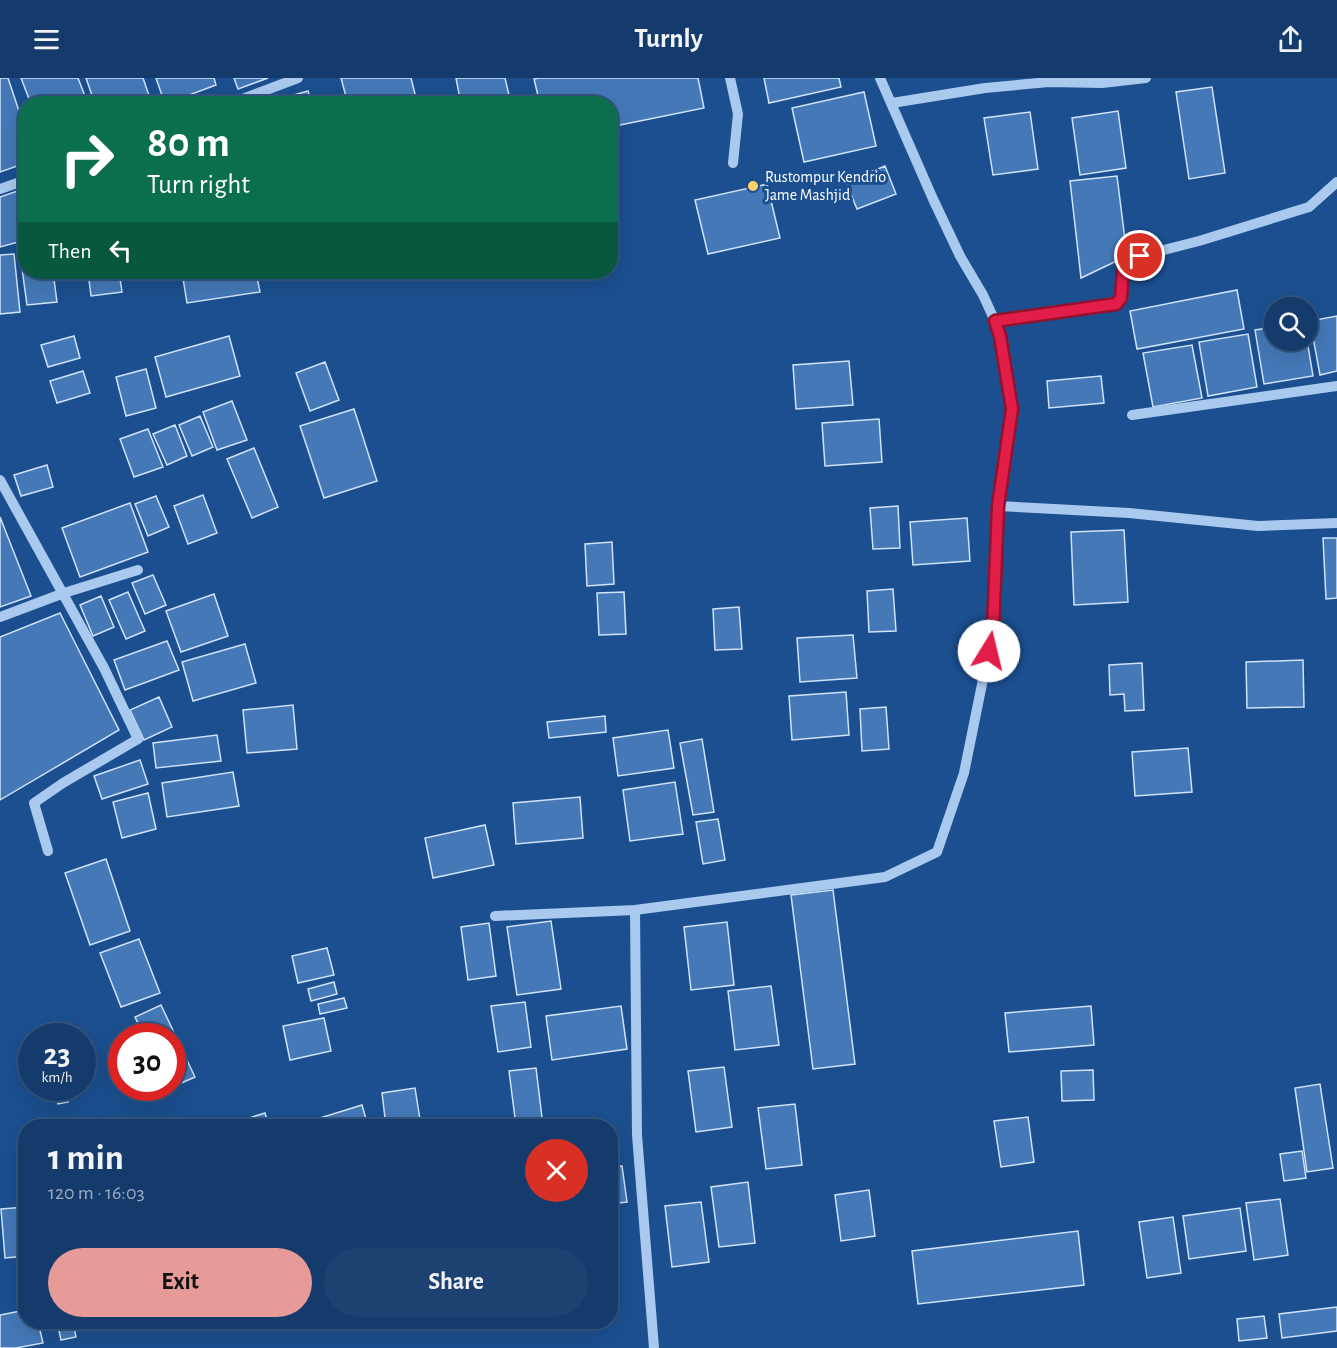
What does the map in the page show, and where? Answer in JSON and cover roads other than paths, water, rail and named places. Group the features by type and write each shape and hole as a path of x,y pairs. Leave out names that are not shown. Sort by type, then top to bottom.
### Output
{"street":[{"path":"251,96 298,78"},
{"path":"730,78 738,114 733,163"},
{"path":"495,916 635,910 885,877 937,852 964,773 993,630 998,506 1012,409 1000,336 995,321 933,199 880,78"},
{"path":"892,103 985,88 1049,82 1102,83 1146,78"},
{"path":"995,321 1116,304 1121,298 1123,271 1140,256 1200,241 1309,207 1337,182"},
{"path":"0,189 18,183"},
{"path":"1132,415 1337,386"},
{"path":"0,480 104,668 138,739 63,783 34,803 48,851"},
{"path":"998,506 1129,513 1258,526 1337,523"},
{"path":"0,617 64,593 138,570"},
{"path":"635,910 637,1135 654,1348"}],"place":[{"name":"Rustompur Kendrio Jame Mashjid","path":"753,186"}]}
